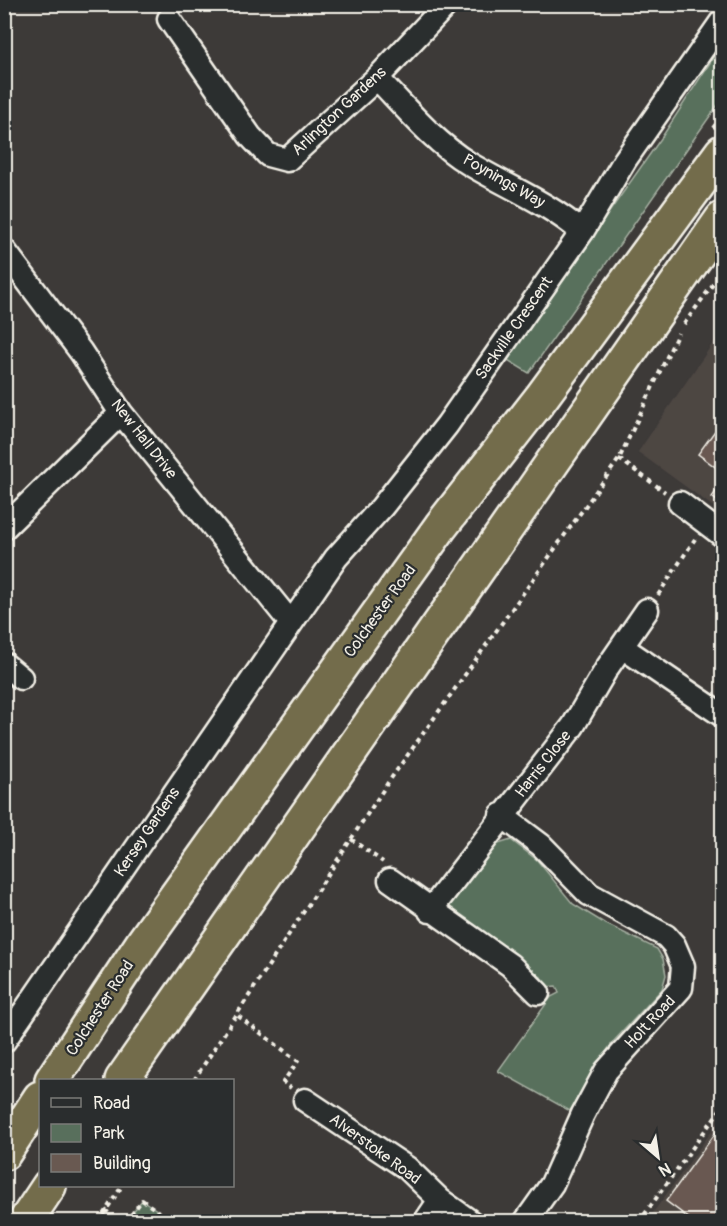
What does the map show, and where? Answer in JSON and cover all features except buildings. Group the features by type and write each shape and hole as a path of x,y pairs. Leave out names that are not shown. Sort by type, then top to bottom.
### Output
{"highway":[{"name":"Colchester Road","path":"53,1079 144,941 441,526 541,399 723,152"},
{"path":"123,1079 723,219"},
{"path":"4,1153 39,1100"},
{"path":"25,1221 48,1187"}],"street":[{"name":"Arlington Gardens","path":"168,19 218,92 268,155 287,159 377,78 447,4"},
{"name":"Sackville Crescent","path":"291,623 336,558 382,507 447,425 582,232 625,160 723,21"},
{"name":"Poynings Way","path":"377,78 417,119 466,162 559,212 582,232"},
{"name":"New Hall Drive","path":"4,250 81,352 121,413 291,623"},
{"path":"4,528 121,413"},
{"path":"680,503 714,529"},
{"name":"Harris Close","path":"430,910 501,815 545,764 573,726 647,610"},
{"name":"Kersey Gardens","path":"4,1041 291,623"},
{"path":"622,646 723,715"},
{"name":"Holt Road","path":"501,815 541,845 589,894 666,936 674,945 683,966 681,988 606,1071 583,1114 560,1169 525,1221"},
{"path":"390,880 510,965 538,993"},
{"name":"Alverstoke Road","path":"305,1100 407,1168 440,1200 471,1221"},
{"path":"425,1221 440,1200"}],"path":[{"path":"195,1079 238,1016 351,839 619,459 677,333 723,272"},
{"path":"619,459 680,503"},
{"path":"647,610 714,529"},
{"path":"351,839 391,868 390,880"},
{"path":"238,1016 298,1061 283,1082 305,1100"},
{"path":"639,1221 723,1107"},
{"path":"98,1221 121,1187"},
{"path":"126,1221 142,1200 173,1221"},
{"path":"105,1210 120,1221"}],"shaded area":[{"path":"722,330 722,513 638,452"},
{"path":"722,1117 722,1221 647,1221"}],"green space":[{"path":"722,44 722,99 529,373 506,359 662,137"},
{"path":"511,840 537,860 573,904 604,923 657,949 663,959 666,975 662,989 613,1042 591,1073 570,1111 498,1071 551,997 559,993 556,986 545,987 541,977 445,910 495,845"},
{"path":"142,1200 173,1221 126,1221"}]}
